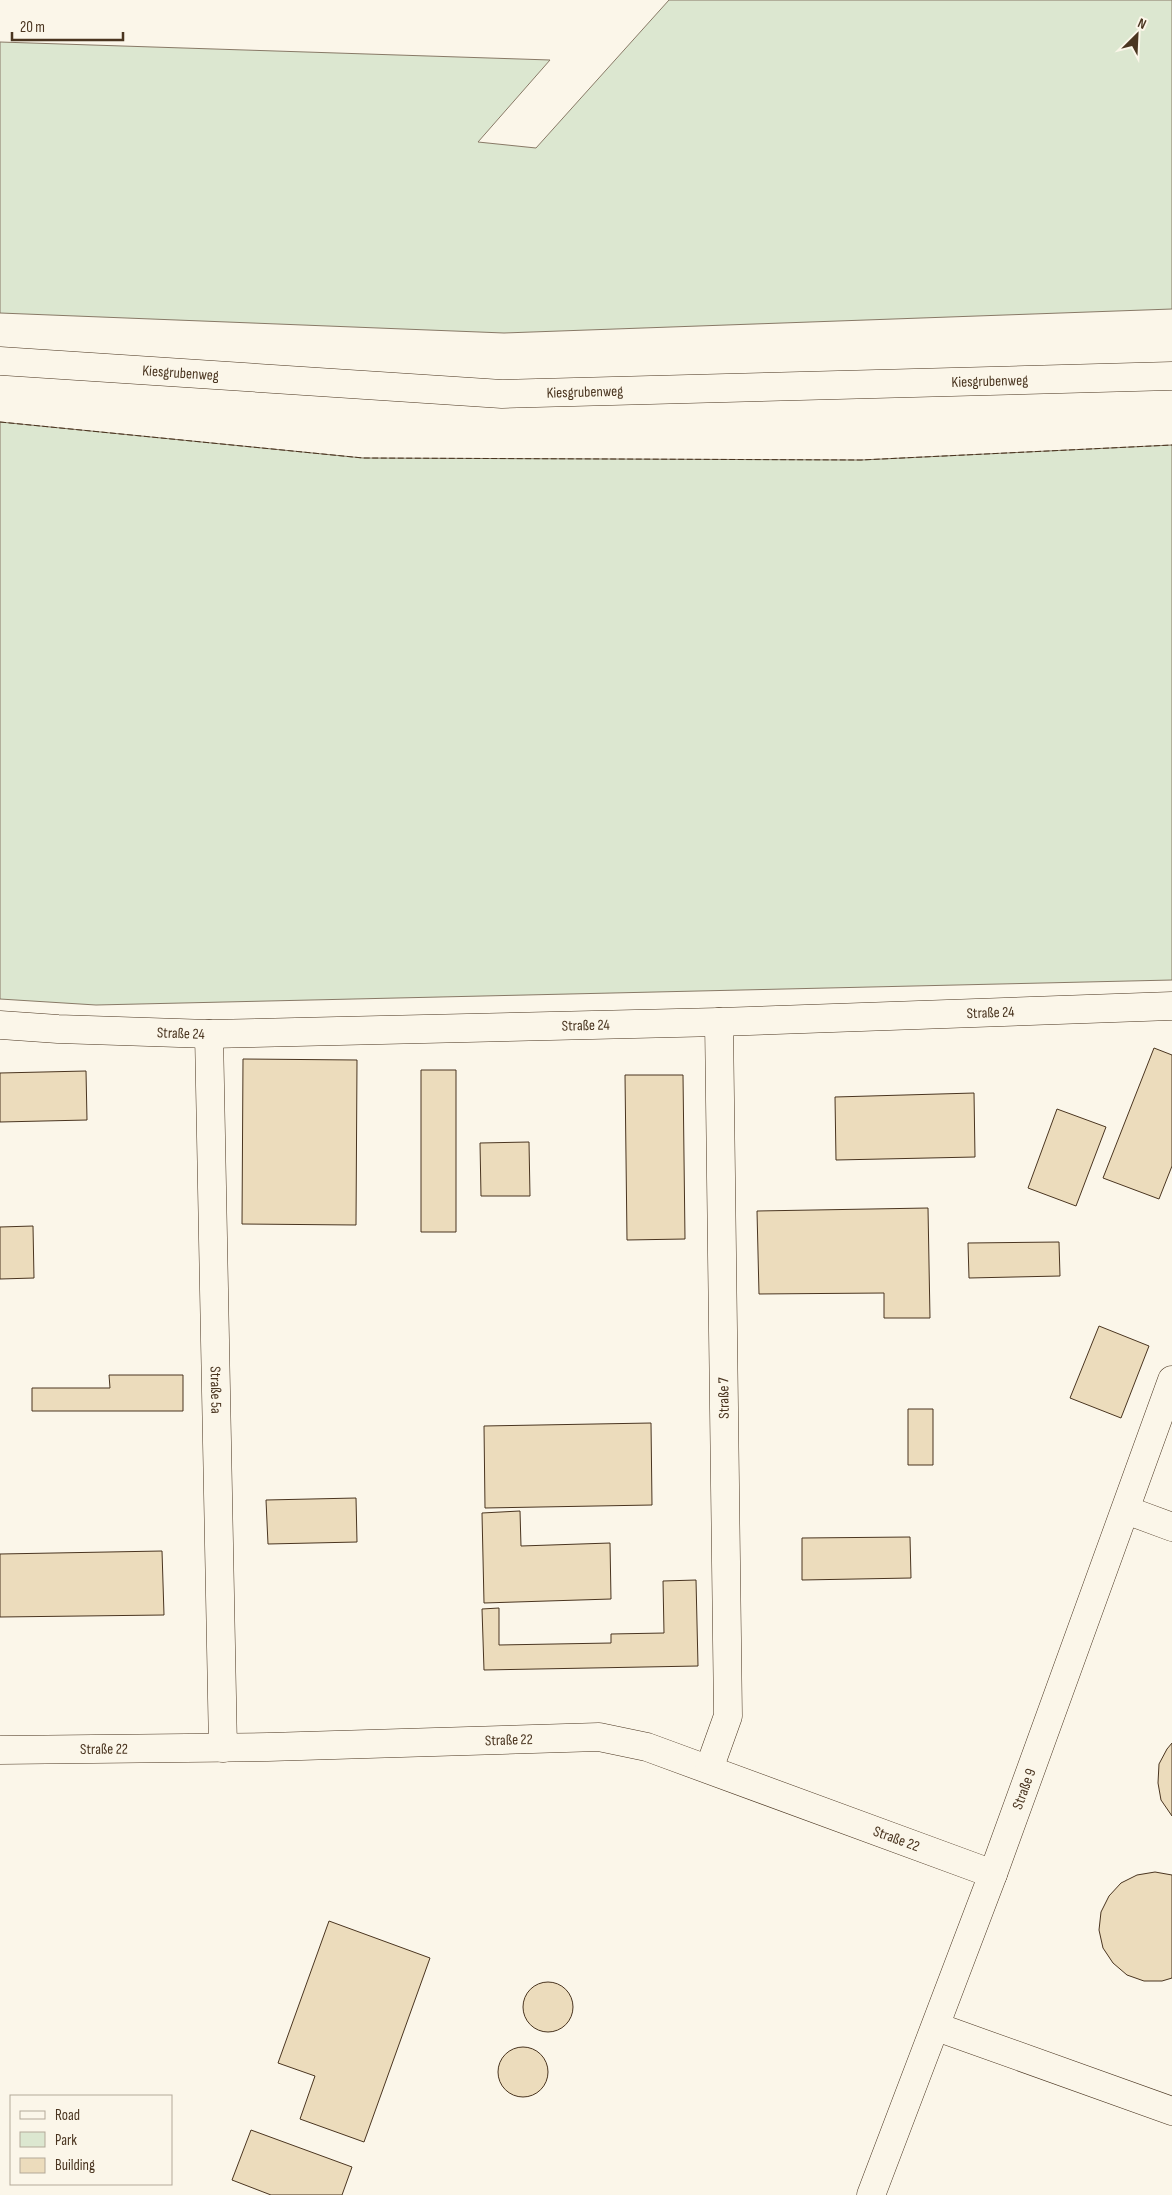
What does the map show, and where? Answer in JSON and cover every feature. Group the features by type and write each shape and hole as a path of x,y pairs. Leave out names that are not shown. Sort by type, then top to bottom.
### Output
{"main road":[{"name":"Kiesgrubenweg","path":"0,361 502,394 1172,376"},
{"name":"Straße 24","path":"0,1025 208,1034 720,1022 1172,1006"},
{"name":"Straße 7","path":"709,1769 728,1716 720,1022"},
{"name":"Straße 5a","path":"208,1034 223,1748"},
{"name":"Straße 9","path":"871,2195 937,2027 1172,1380"},
{"path":"1126,1510 1172,1527"},
{"name":"Straße 22","path":"0,1750 223,1748 599,1737 647,1747 993,1874"},
{"path":"937,2027 1172,2111"}],"green space":[{"path":"669,0 1172,0 1172,309 504,333 0,313 0,42 550,60 478,142 536,148"},
{"path":"0,422 363,458 861,460 1172,445 1172,980 96,1005 0,999"}],"building":[{"path":"1154,1048 1172,1055 1172,1166 1159,1199 1103,1178"},
{"path":"243,1059 357,1060 356,1225 242,1224"},
{"path":"421,1070 456,1070 456,1232 421,1232"},
{"path":"86,1071 87,1120 0,1122 0,1073"},
{"path":"625,1075 683,1075 685,1239 627,1240"},
{"path":"974,1093 975,1157 836,1160 835,1097"},
{"path":"1057,1109 1106,1127 1076,1206 1028,1188"},
{"path":"529,1142 530,1196 481,1196 480,1143"},
{"path":"928,1208 930,1318 884,1318 884,1293 759,1294 757,1211"},
{"path":"33,1226 34,1278 0,1279 0,1227"},
{"path":"1059,1242 1060,1276 969,1278 968,1243"},
{"path":"1099,1326 1149,1346 1121,1418 1070,1398"},
{"path":"109,1375 183,1375 183,1411 32,1411 32,1388 110,1388"},
{"path":"908,1409 933,1409 933,1465 908,1465"},
{"path":"651,1423 652,1505 485,1508 484,1426"},
{"path":"356,1498 357,1542 268,1544 266,1500"},
{"path":"520,1511 521,1546 610,1543 611,1599 484,1603 482,1513"},
{"path":"910,1537 911,1578 802,1580 802,1538"},
{"path":"162,1551 164,1615 0,1617 0,1554"},
{"path":"696,1580 698,1666 484,1670 482,1609 499,1608 499,1645 611,1643 611,1634 664,1633 663,1581"},
{"path":"1172,1743 1172,1816 1161,1800 1158,1783 1159,1764"},
{"path":"1155,1872 1172,1875 1172,1978 1162,1981 1144,1981 1127,1975 1113,1963 1103,1948 1099,1930 1101,1912 1109,1896 1121,1883 1137,1875"},
{"path":"329,1921 430,1958 364,2142 300,2119 315,2076 278,2063"},
{"path":"548,1982 557,1984 568,1993 573,2007 571,2016 562,2027 548,2032 539,2030 528,2021 523,2007 525,1998 534,1987"},
{"path":"523,2047 532,2049 543,2058 548,2072 546,2081 537,2092 523,2097 514,2095 503,2086 498,2072 500,2063 509,2052"},
{"path":"251,2130 352,2167 342,2195 271,2195 232,2180"}],"fence":[{"path":"0,422 363,458 861,460 1172,445"}]}
